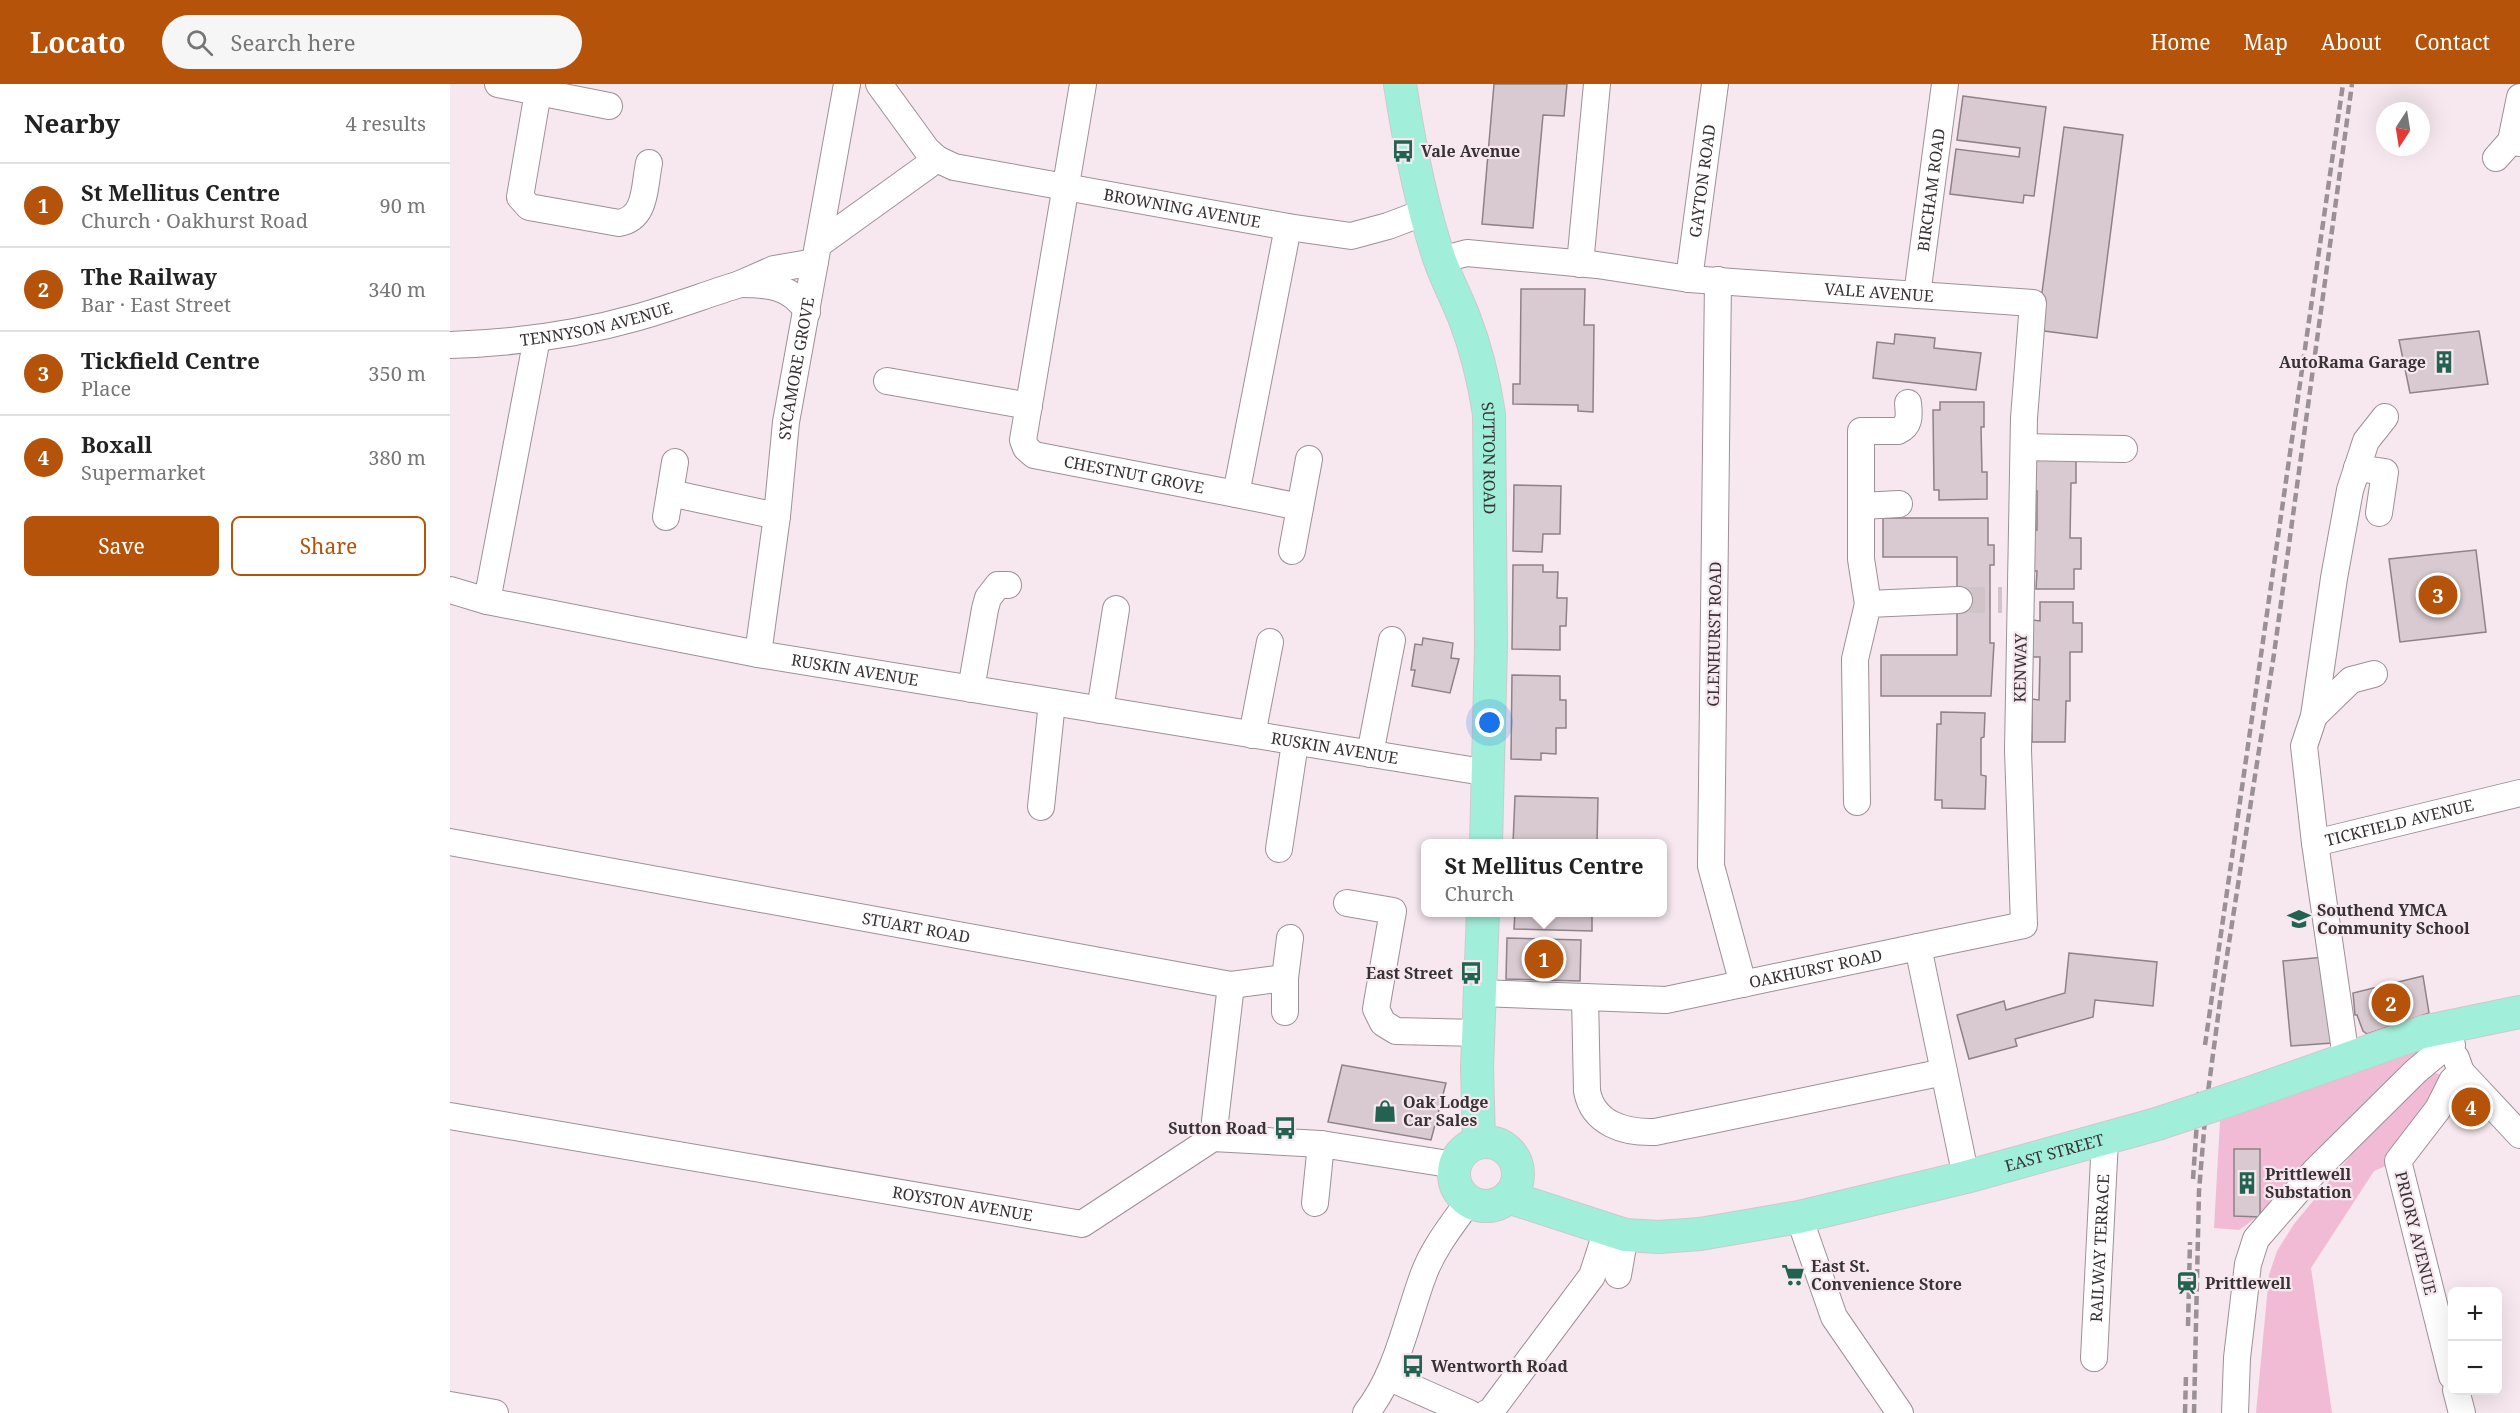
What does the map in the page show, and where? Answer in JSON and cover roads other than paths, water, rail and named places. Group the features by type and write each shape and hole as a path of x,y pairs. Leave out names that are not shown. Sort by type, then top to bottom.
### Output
{"main road":[{"name":"SUTTON ROAD","path":"1400,84 1412,157 1425,212 1440,260 1464,318 1484,384 1489,414 1491,645 1486,839"},
{"path":"1479,1142 1478,1034 1484,917"},
{"name":"EAST STREET","path":"1508,1197 1605,1229 1659,1237 1700,1234 1799,1217 1966,1177 2105,1139 2247,1094 2423,1032 2449,1036 2520,1012"},
{"path":"1479,1142 1492,1142 1503,1146 1513,1155 1518,1166 1519,1177 1508,1197 1500,1203 1489,1206 1469,1201 1456,1185 1455,1166 1464,1150 1479,1142"},
{"path":"1518,1166 1605,1229"}],"street":[{"path":"498,84 609,106"},
{"name":"SYCAMORE GROVE","path":"758,654 777,516 786,422 847,84"},
{"name":"BROWNING AVENUE","path":"879,84 927,150 937,159 954,167 1288,227 1351,236 1388,226 1425,212"},
{"name":"CHESTNUT GROVE","path":"1083,84 1023,440 1026,448 1034,455 1300,507"},
{"path":"1580,264 1597,84"},
{"name":"GAYTON ROAD","path":"1689,279 1715,84"},
{"name":"BIRCHAM ROAD","path":"1917,295 1945,84"},
{"path":"538,92 520,197 529,207 619,223 628,222 640,211 649,163"},
{"path":"2509,147 2520,96"},
{"path":"817,253 937,159"},
{"path":"1236,494 1288,227"},
{"name":"TENNYSON AVENUE","path":"450,345 537,338 635,318 740,284 817,253"},
{"name":"VALE AVENUE","path":"1440,260 1467,253 1580,264 1689,279 2033,303"},
{"name":"GLENHURST ROAD","path":"1718,280 1711,866 1743,984"},
{"name":"TENNYSON AVENUE","path":"740,284 763,284 782,289 801,300 807,312"},
{"name":"KENWAY","path":"1918,947 2024,925 2012,599 2025,447 2024,418 2033,303"},
{"path":"487,601 537,338"},
{"path":"887,381 1029,406"},
{"path":"1857,802 1855,659 1868,604 1861,559 1861,431 1903,429 1909,418 1908,403"},
{"path":"2315,843 2304,746 2314,716 2334,578 2350,490 2366,441 2385,417"},
{"path":"2025,447 2124,448"},
{"path":"1292,551 1309,459"},
{"path":"675,462 668,505 777,516"},
{"path":"2357,468 2385,472 2379,513"},
{"path":"1861,506 1899,504"},
{"path":"971,689 988,598 998,585 1008,585"},
{"name":"RUSKIN AVENUE","path":"450,590 487,601 758,654 1489,773"},
{"path":"1868,604 1959,600"},
{"path":"1100,710 1116,609"},
{"path":"1370,754 1392,640"},
{"path":"1252,735 1270,642"},
{"path":"2314,716 2351,680 2374,674"},
{"path":"1041,807 1052,702"},
{"path":"1279,849 1295,742"},
{"name":"TICKFIELD AVENUE","path":"2346,1058 2315,843 2520,793"},
{"name":"STUART ROAD","path":"450,842 1231,985 1285,978"},
{"path":"1347,903 1393,911 1376,1009 1383,1023 1396,1031 1478,1034"},
{"path":"1285,1012 1285,978 1290,938"},
{"path":"1918,947 1966,1177"},
{"name":"OAKHURST ROAD","path":"1480,993 1666,1000 1918,947"},
{"path":"1231,985 1213,1138 1321,1144 1455,1166"},
{"path":"1585,997 1589,1104 1604,1120 1641,1132 1655,1132 1944,1072"},
{"path":"2449,1036 2461,1072 2520,1135"},
{"path":"2235,1413 2237,1358 2248,1264 2256,1239 2315,1171 2408,1079 2440,1052 2449,1036"},
{"name":"PRIORY AVENUE","path":"2448,1360 2398,1161 2439,1109 2452,1081 2461,1072"},
{"name":"ROYSTON AVENUE","path":"450,1116 1082,1224 1213,1138"},
{"name":"RAILWAY TERRACE","path":"2094,1358 2105,1139"},
{"path":"1315,1203 1321,1144"},
{"path":"1366,1413 1388,1377 1423,1275 1437,1246 1469,1201"},
{"path":"1799,1217 1834,1317 1900,1413"},
{"path":"1605,1229 1617,1275"},
{"path":"1487,1413 1519,1375 1592,1276 1605,1229"},
{"path":"1388,1377 1469,1413"},
{"path":"2457,1395 2462,1413"},
{"path":"450,1405 495,1413"}],"tunnel":[{"path":"1959,600 2002,600"}],"railway":[{"path":"2205,1045 2343,84"},
{"path":"2194,1413 2199,1191 2206,1107 2221,994 2274,654 2352,84"},
{"path":"2193,1179 2199,1092"},
{"path":"2188,1326 2190,1242"},
{"path":"2185,1413 2186,1374"}],"place":[{"name":"Vale Avenue","path":"1403,151"},
{"name":"AutoRama Garage","path":"2444,362"},
{"name":"Tickfield Centre","path":"2438,595"},
{"name":"Southend YMCA Community School","path":"2299,919"},
{"name":"St Mellitus Centre","path":"1544,959"},
{"name":"East Street","path":"1471,973"},
{"name":"The Railway","path":"2391,1003"},
{"name":"Boxall","path":"2471,1107"},
{"name":"Oak Lodge Car Sales","path":"1385,1111"},
{"name":"Sutton Road","path":"1285,1128"},
{"name":"Prittlewell Substation","path":"2247,1183"},
{"name":"East St. Convenience Store","path":"1793,1275"},
{"name":"Prittlewell","path":"2187,1283"},
{"name":"Wentworth Road","path":"1413,1366"}]}
